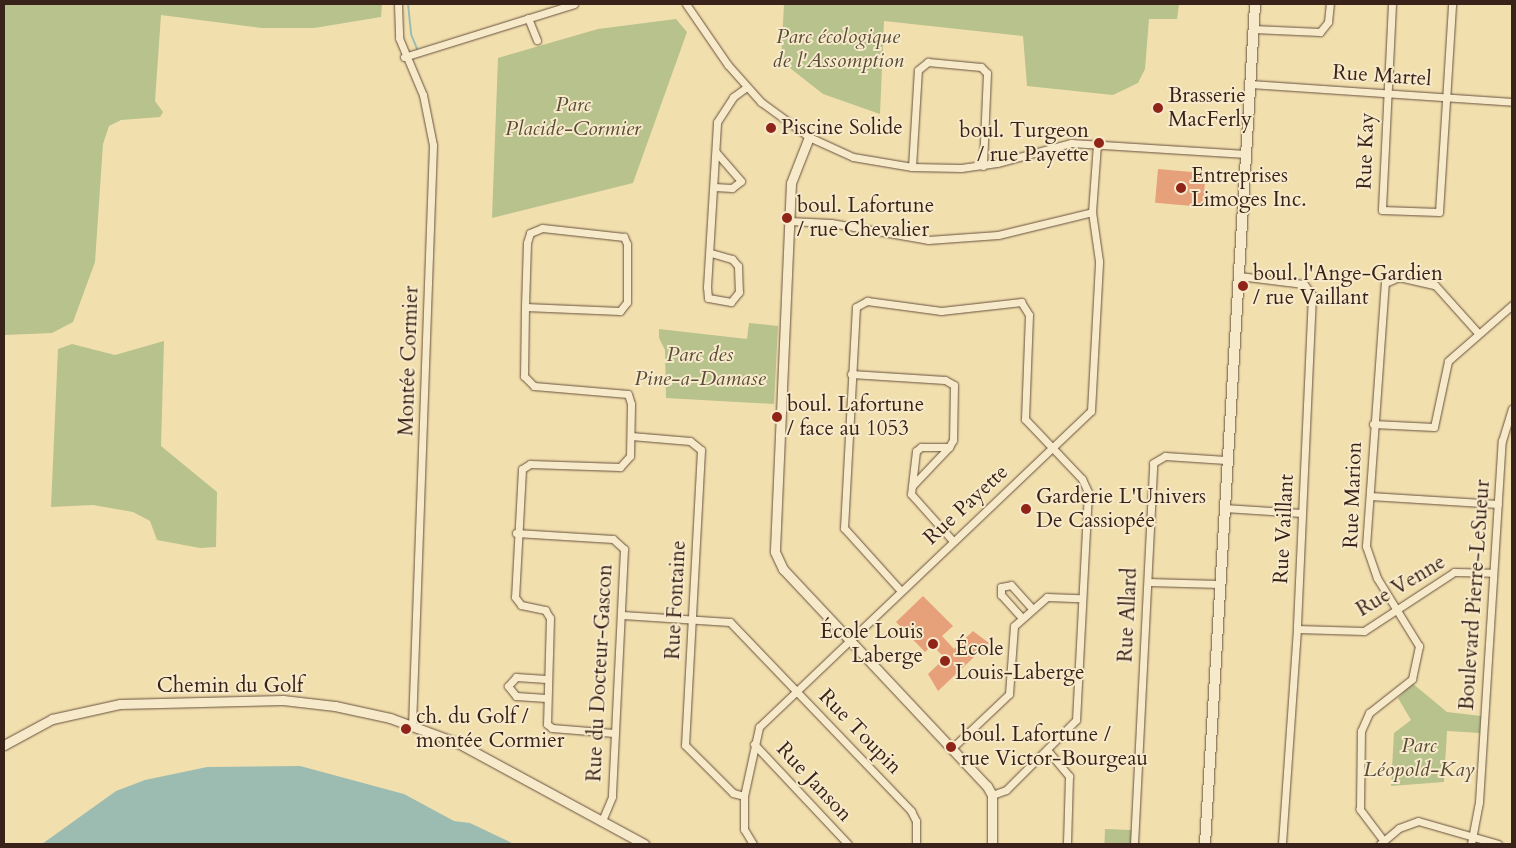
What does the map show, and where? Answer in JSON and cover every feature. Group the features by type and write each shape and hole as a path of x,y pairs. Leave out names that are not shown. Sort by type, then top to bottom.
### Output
{"main road":[{"path":"1205,844 1226,460 1255,4"}],"street":[{"name":"Montée Cormier","path":"398,4 404,57 423,95 433,145 412,725"},
{"path":"404,57 574,4"},
{"path":"688,4 748,87 809,137 853,157 912,167 983,166 1058,143 1246,154"},
{"path":"1253,29 1320,32 1328,22 1330,4"},
{"name":"Rue Kay","path":"1392,4 1386,95 1382,210 1439,212 1447,98"},
{"path":"1447,98 1452,4"},
{"path":"528,18 537,40"},
{"path":"912,167 918,70 928,62 980,68 987,73 983,166"},
{"name":"Rue Martel","path":"1250,84 1386,95 1512,102"},
{"path":"711,253 736,262 739,292 724,303 708,298 718,122 724,108 748,87"},
{"path":"809,137 790,183 774,545 783,569 992,794 992,844"},
{"name":"Rue Payette","path":"753,844 744,829 744,796 759,727 1091,410 1099,261 1092,212 1097,144"},
{"path":"714,187 732,188 741,181 716,152"},
{"path":"789,221 831,223 928,240 998,235 1092,212"},
{"path":"525,307 620,311 627,302 627,244 624,237 542,228 530,233 525,307 524,376 529,384 623,391 632,404 631,436 630,456 620,466 526,466 521,475 516,533 515,597 522,605 545,610 550,618 545,719 552,728 614,732"},
{"name":"Rue Vaillant","path":"1239,276 1304,284 1312,295 1296,629 1282,844"},
{"name":"Rue Marion","path":"1381,842 1360,809 1361,731 1369,713 1408,684 1416,670 1418,638 1377,578 1368,555 1373,424 1382,290 1390,278 1435,285 1478,333"},
{"path":"901,591 844,528 853,313 859,303 941,311 1021,302 1029,315 1024,415 1082,479 1088,492 1080,598 1076,720 1048,751 1006,790 992,794"},
{"path":"1373,424 1434,427 1444,368 1452,355 1512,305"},
{"path":"851,374 951,382 956,392 953,440 950,447 912,486"},
{"name":"Boulevard Pierre-LeSueur","path":"1472,841 1502,441 1512,408"},
{"name":"Rue Fontaine","path":"631,436 690,441 701,450 685,745 733,793 744,796"},
{"path":"950,447 919,448 912,486 914,502 952,541"},
{"name":"Rue Allard","path":"1134,844 1153,463 1165,456 1226,460"},
{"path":"1370,496 1498,504"},
{"path":"1224,508 1302,513"},
{"name":"Rue du Docteur-Gascon","path":"516,533 619,541 624,549 611,803 602,820"},
{"name":"Rue Venne","path":"1296,629 1364,631 1454,572 1493,573"},
{"path":"1148,582 1219,584"},
{"path":"1022,618 1001,595 1001,587 1011,585 1032,608"},
{"path":"951,749 1009,694 1010,633 1022,618 1047,597 1080,598"},
{"name":"Rue Toupin","path":"622,614 692,617 730,622 911,811 916,821 916,844"},
{"path":"546,679 516,677 508,686 516,696 546,698"},
{"name":"Chemin du Golf","path":"4,745 52,719 75,711 143,703 284,700 362,711 412,725 484,755 644,844"},
{"name":"Rue Janson","path":"754,744 848,844"},
{"path":"1048,751 1069,776 1067,844"},
{"path":"1381,842 1399,828 1418,821 1472,841 1498,844"}],"green space":[{"path":"4,4 382,4 381,17 314,28 262,28 161,15 155,101 163,112 160,117 121,120 109,126 103,144 95,262 73,322 52,333 4,335"},
{"name":"Parc écologique de l'Assomption","path":"784,4 1179,4 1177,19 1149,19 1145,69 1138,83 1113,95 1027,86 1023,36 884,21 880,114 823,94 781,61"},
{"name":"Parc Placide-Cormier","path":"676,19 687,32 633,183 492,218 498,58 598,29"},
{"name":"Parc des Pine-a-Damase","path":"749,323 778,326 774,404 666,398 665,350 659,338 659,329 747,339"},
{"path":"164,341 161,446 217,492 216,547 200,548 157,540 150,521 133,512 93,505 51,507 58,349 72,344 115,355"},
{"name":"Parc Léopold-Kay","path":"1412,683 1447,712 1481,716 1480,733 1447,731 1444,782 1391,786 1394,733 1411,720 1398,698"},
{"path":"1105,829 1132,830 1131,844 1104,844"}],"water":[{"path":"300,766 404,794 454,821 470,823 514,844 42,844 116,791 145,780 207,767"}],"building":[{"name":"Entreprises Limoges Inc.","path":"1158,169 1206,173 1203,207 1155,203"},
{"name":"École Louis Laberge","path":"923,596 953,626 942,636 954,649 973,631 989,643 938,691 928,674 945,658 932,645 925,652 896,622"}],"waterway":[{"path":"408,4 411,34 418,51"}],"place":[{"name":"Brasserie MacFerly","path":"1158,108"},
{"name":"Piscine Solide","path":"771,128"},
{"name":"boul. Turgeon / rue Payette","path":"1099,143"},
{"name":"Entreprises Limoges Inc.","path":"1181,188"},
{"name":"boul. Lafortune / rue Chevalier","path":"787,218"},
{"name":"boul. l'Ange-Gardien / rue Vaillant","path":"1243,286"},
{"name":"boul. Lafortune / face au 1053","path":"777,417"},
{"name":"Garderie L'Univers De Cassiopée","path":"1026,509"},
{"name":"École Louis Laberge","path":"933,644"},
{"name":"École Louis-Laberge","path":"945,661"},
{"name":"ch. du Golf / montée Cormier","path":"406,729"},
{"name":"boul. Lafortune / rue Victor-Bourgeau","path":"951,747"}]}
